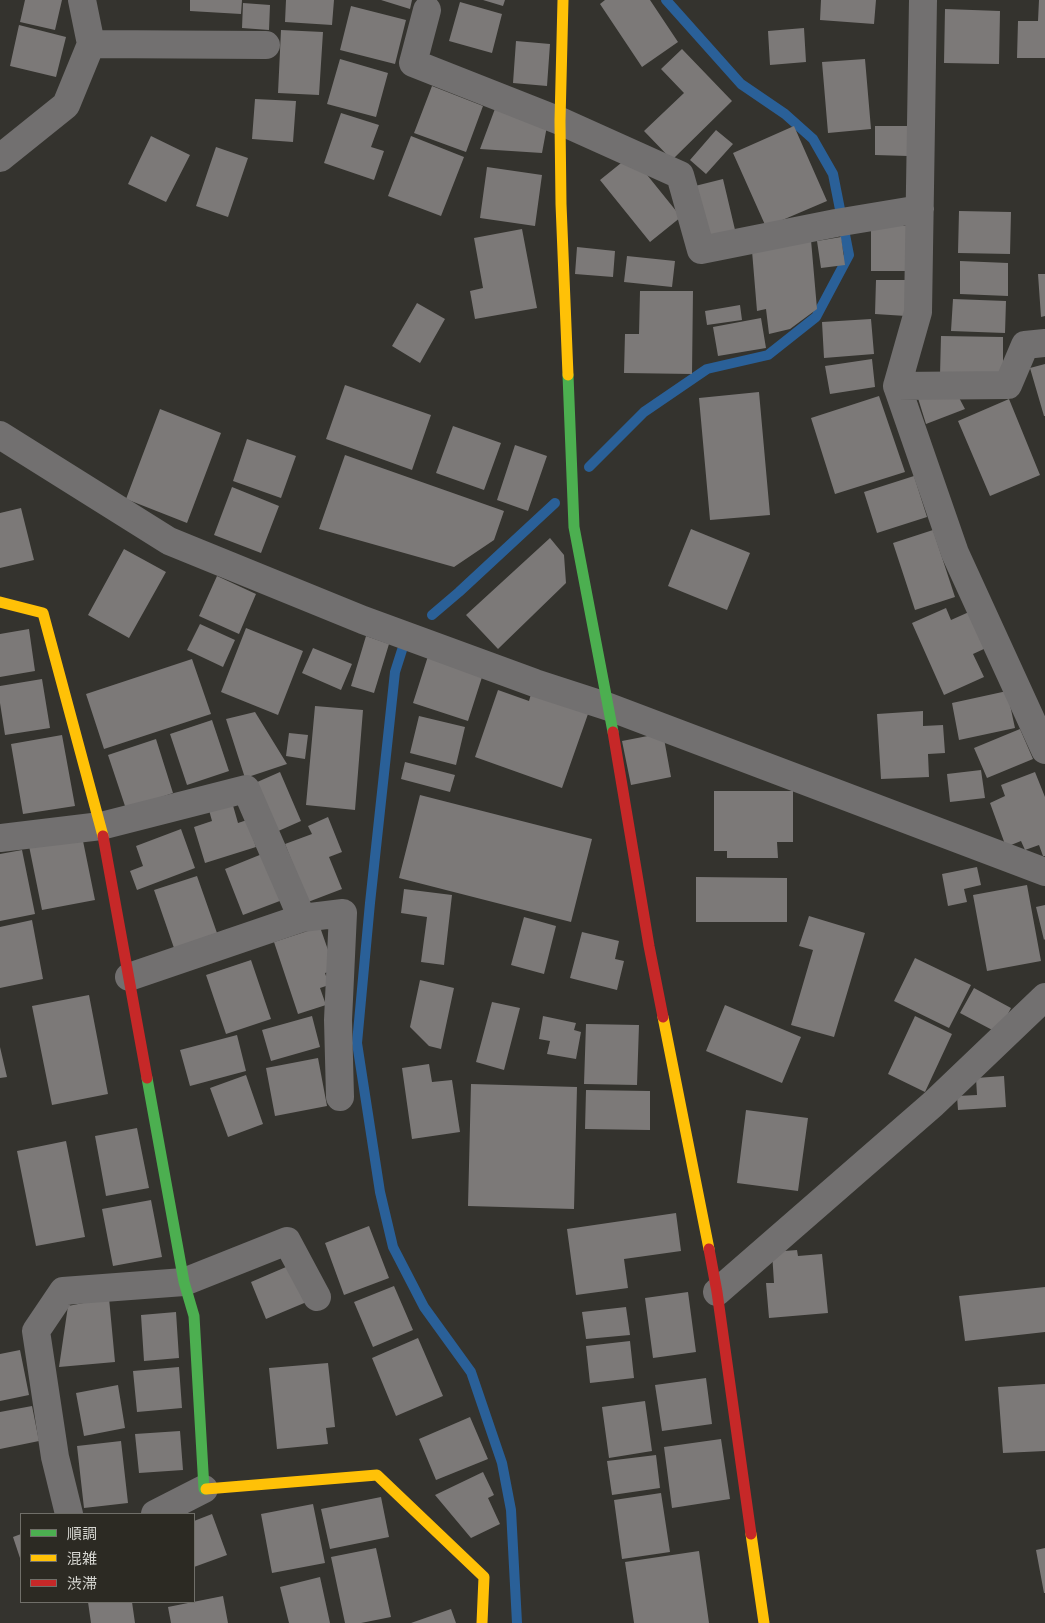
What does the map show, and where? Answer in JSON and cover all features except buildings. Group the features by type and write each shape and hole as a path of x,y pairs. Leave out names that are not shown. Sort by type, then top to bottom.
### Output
{"street":[{"path":"0,158 66,105 91,44 82,0"},
{"path":"563,0 560,121 561,204 574,527 609,706 649,946 717,1292 764,1623"},
{"path":"923,0 918,312 897,386 954,553 1045,750"},
{"path":"427,10 414,63 560,121 680,175 701,250 920,209"},
{"path":"91,44 266,45"},
{"path":"897,386 1008,385 1025,345 1045,344"},
{"path":"0,435 169,541 363,620 534,683 609,706 1045,872"},
{"path":"0,602 44,613 101,826 184,1282 194,1316 204,1489"},
{"path":"0,838 101,826 246,789 302,918"},
{"path":"128,977 302,918 343,913 338,1020 340,1097"},
{"path":"717,1292 933,1104 1045,997"},
{"path":"69,1513 55,1457 36,1331 63,1291 184,1282 288,1241 317,1297"},
{"path":"157,1513 204,1489 377,1476 484,1577 482,1623"}],"waterway":[{"path":"589,467 644,412 707,369 768,355 816,317 849,255 833,174 813,139 785,114 741,84 666,0"},
{"path":"432,615 555,503"},
{"path":"402,650 395,672 357,1043 380,1192 393,1247 424,1307 471,1372 502,1463 511,1510 517,1623"}],"traffic: fast":[{"path":"568,375 574,527 613,732"},
{"path":"147,1078 184,1282 194,1316 204,1489 206,1489"}],"traffic: slow":[{"path":"563,0 560,121 561,204 568,375"},
{"path":"0,602 43,613 103,836"},
{"path":"663,1017 709,1249"},
{"path":"206,1489 377,1475 484,1577 482,1623"},
{"path":"751,1534 764,1623"}],"traffic: jam":[{"path":"613,732 649,946 663,1017"},
{"path":"103,836 147,1078"},
{"path":"709,1249 717,1292 751,1534"}]}
